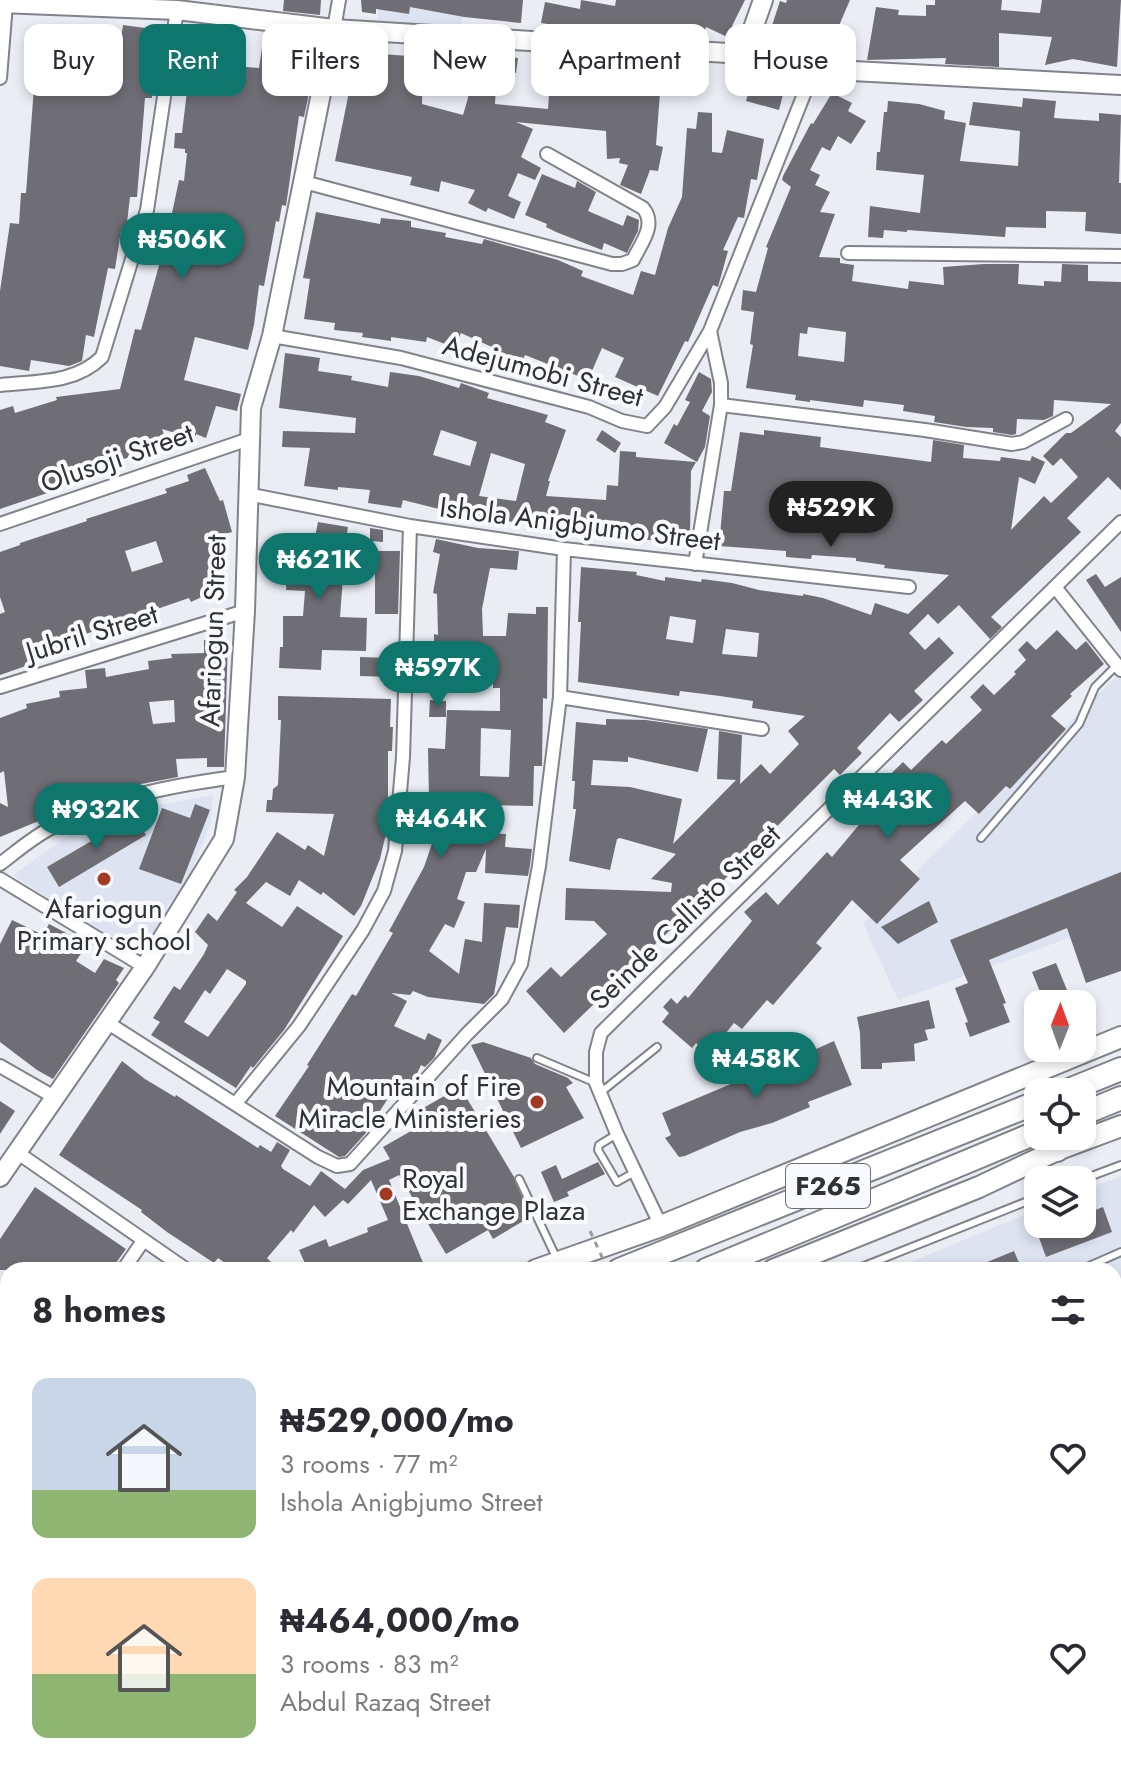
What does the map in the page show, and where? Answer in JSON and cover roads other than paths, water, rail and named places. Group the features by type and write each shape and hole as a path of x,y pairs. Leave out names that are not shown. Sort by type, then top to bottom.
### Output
{"highway":[{"path":"1096,1079 1121,1069"},
{"path":"1096,1108 1121,1098"},
{"name":"F265","path":"639,1262 1024,1108"},
{"name":"F265","path":"725,1262 1024,1138"}],"main road":[{"path":"557,1261 661,1226 1121,1037"},
{"path":"1096,1132 1121,1126"},
{"path":"793,1262 979,1187 1040,1150"}],"street":[{"path":"335,24 339,0"},
{"path":"755,24 763,0"},
{"path":"0,78 3,4 167,7 296,24"},
{"path":"0,385 67,378 90,369 102,357 147,210 167,7"},
{"path":"388,32 725,53"},
{"path":"856,71 1121,85"},
{"name":"Afariogun Street","path":"0,1177 108,1023 224,839 235,777 245,611 251,408 272,336 321,96"},
{"name":"Adejumobi Street","path":"272,336 401,358 589,407 640,426 653,422 710,331 803,96"},
{"path":"304,182 612,264 633,260 650,224 643,208 547,154"},
{"path":"848,253 1121,256"},
{"path":"695,564 721,405 721,383 710,331"},
{"path":"721,405 1012,444 1023,442 1066,419"},
{"name":"Olusoji Street","path":"0,524 249,439"},
{"name":"Ishola Anigbjumo Street","path":"247,494 410,526 564,549 909,587"},
{"name":"Seinde Callisto Street","path":"661,1226 598,1088 596,1052 601,1033 1121,522"},
{"path":"236,1103 299,1026 363,930 384,891 395,851 403,757 410,526"},
{"path":"108,1023 318,1157 346,1167 502,999 521,964 539,866 560,697 564,549"},
{"path":"1055,587 1119,667"},
{"name":"Jubril Street","path":"0,687 245,611"},
{"path":"560,697 762,729"},
{"path":"0,864 48,829 110,802 166,786 235,777"},
{"path":"0,879 145,967"},
{"path":"0,1066 56,1098"},
{"path":"18,1153 175,1262"},
{"path":"129,1262 143,1241"}],"lane":[{"path":"981,838 1079,724 1095,687 1119,667"},
{"path":"537,1058 598,1088 657,1047"},
{"path":"617,1134 599,1145 598,1150 617,1182 636,1172"},
{"path":"1096,1174 1121,1165"},
{"path":"519,1179 557,1261"},
{"path":"874,1262 1024,1203"},
{"path":"1098,1262 1121,1252"}],"place":[{"name":"Afariogun Primary school","path":"104,879"},
{"name":"Mountain of Fire Miracle Ministeries","path":"537,1102"},
{"name":"Royal Exchange Plaza","path":"386,1194"}]}
